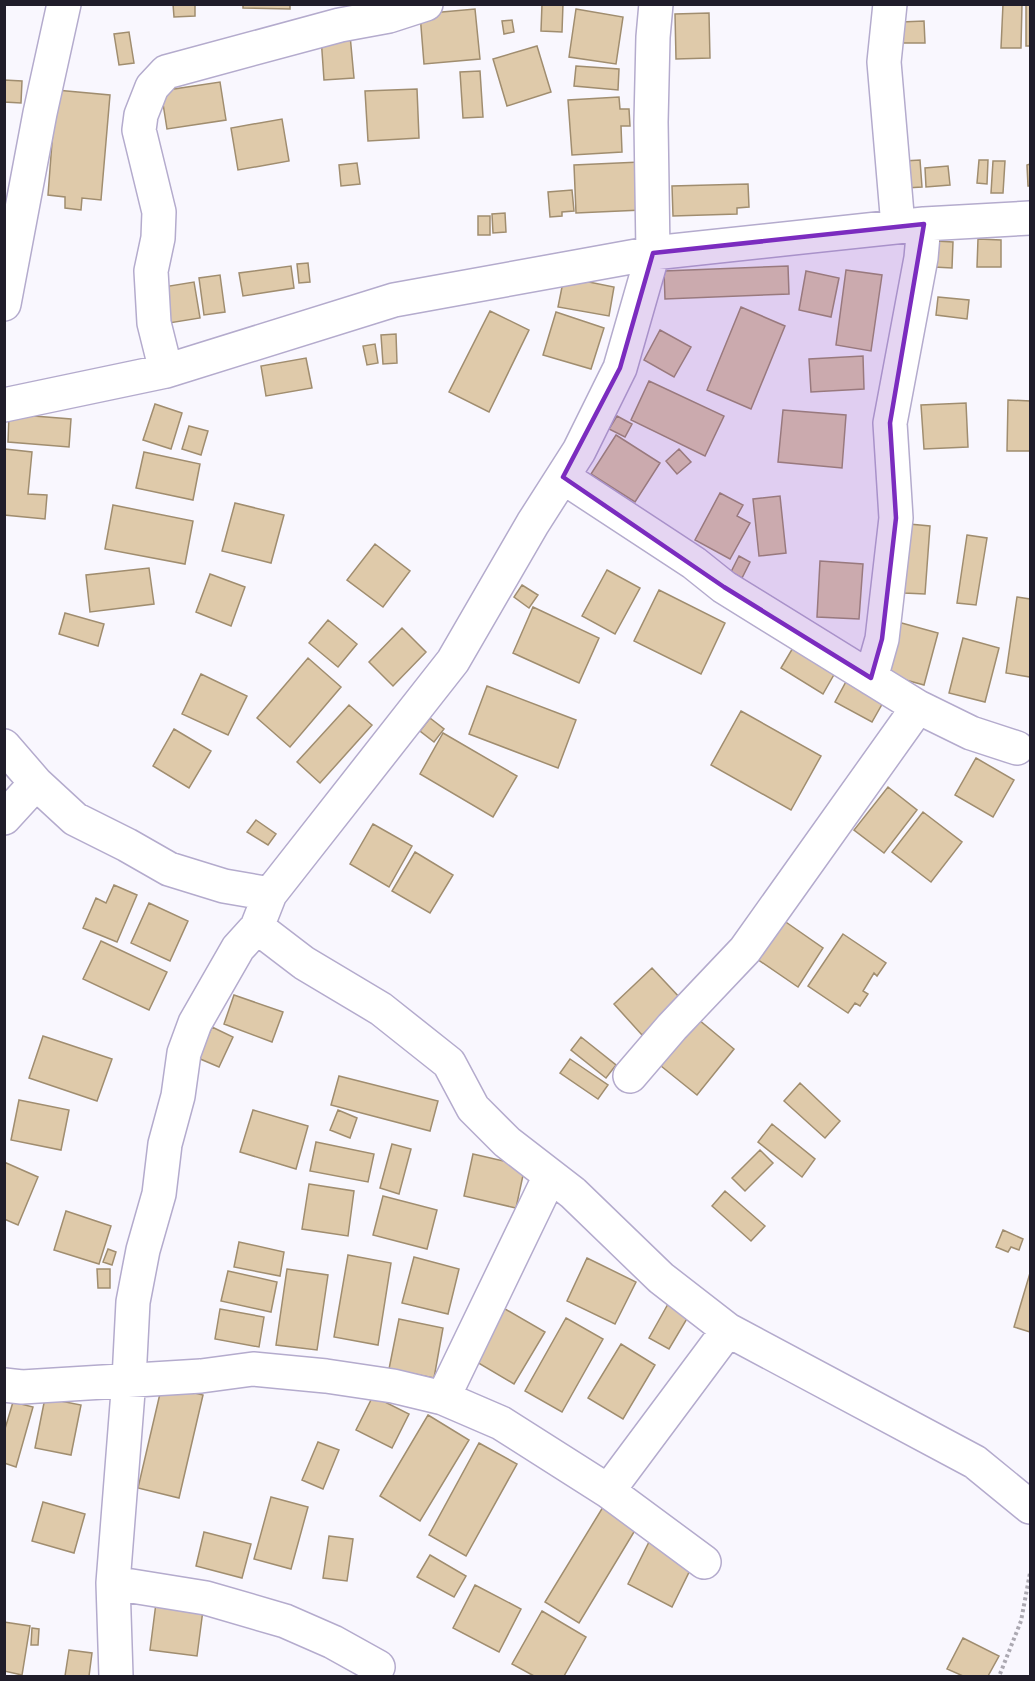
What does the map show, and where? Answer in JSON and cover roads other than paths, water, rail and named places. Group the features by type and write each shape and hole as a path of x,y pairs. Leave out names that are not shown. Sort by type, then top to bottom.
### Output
{"street":[{"path":"4,304 40,113 64,4"},
{"path":"166,371 154,323 151,271 158,238 159,212 139,130 141,115 152,87 166,72 426,4"},
{"path":"116,1677 113,1583 133,1302 143,1250 159,1194 165,1144 178,1096 184,1053 195,1023 238,948 256,927 270,894 453,660 533,523 579,451 620,368 654,253 651,122 656,4"},
{"path":"871,678 882,639 896,518 890,423 921,258 911,225 884,62 890,4"},
{"path":"4,405 166,371 394,300 654,253 911,225 1030,218"},
{"path":"563,477 694,563 724,587 918,707 971,733 1017,748"},
{"path":"630,1076 672,1027 745,950 918,707"},
{"path":"4,746 36,783 75,819 169,869 224,886 270,894"},
{"path":"4,818 36,783"},
{"path":"256,927 304,963 381,1009 449,1063 473,1108 507,1142 573,1193 662,1278 728,1330 975,1462 1030,1507"},
{"path":"443,1398 550,1176"},
{"path":"608,1491 728,1330"},
{"path":"4,1385 22,1387 201,1376 252,1369 326,1376 393,1386 443,1398 501,1423 608,1491 704,1562"},
{"path":"113,1583 206,1598 285,1622 333,1642 378,1667"}]}
